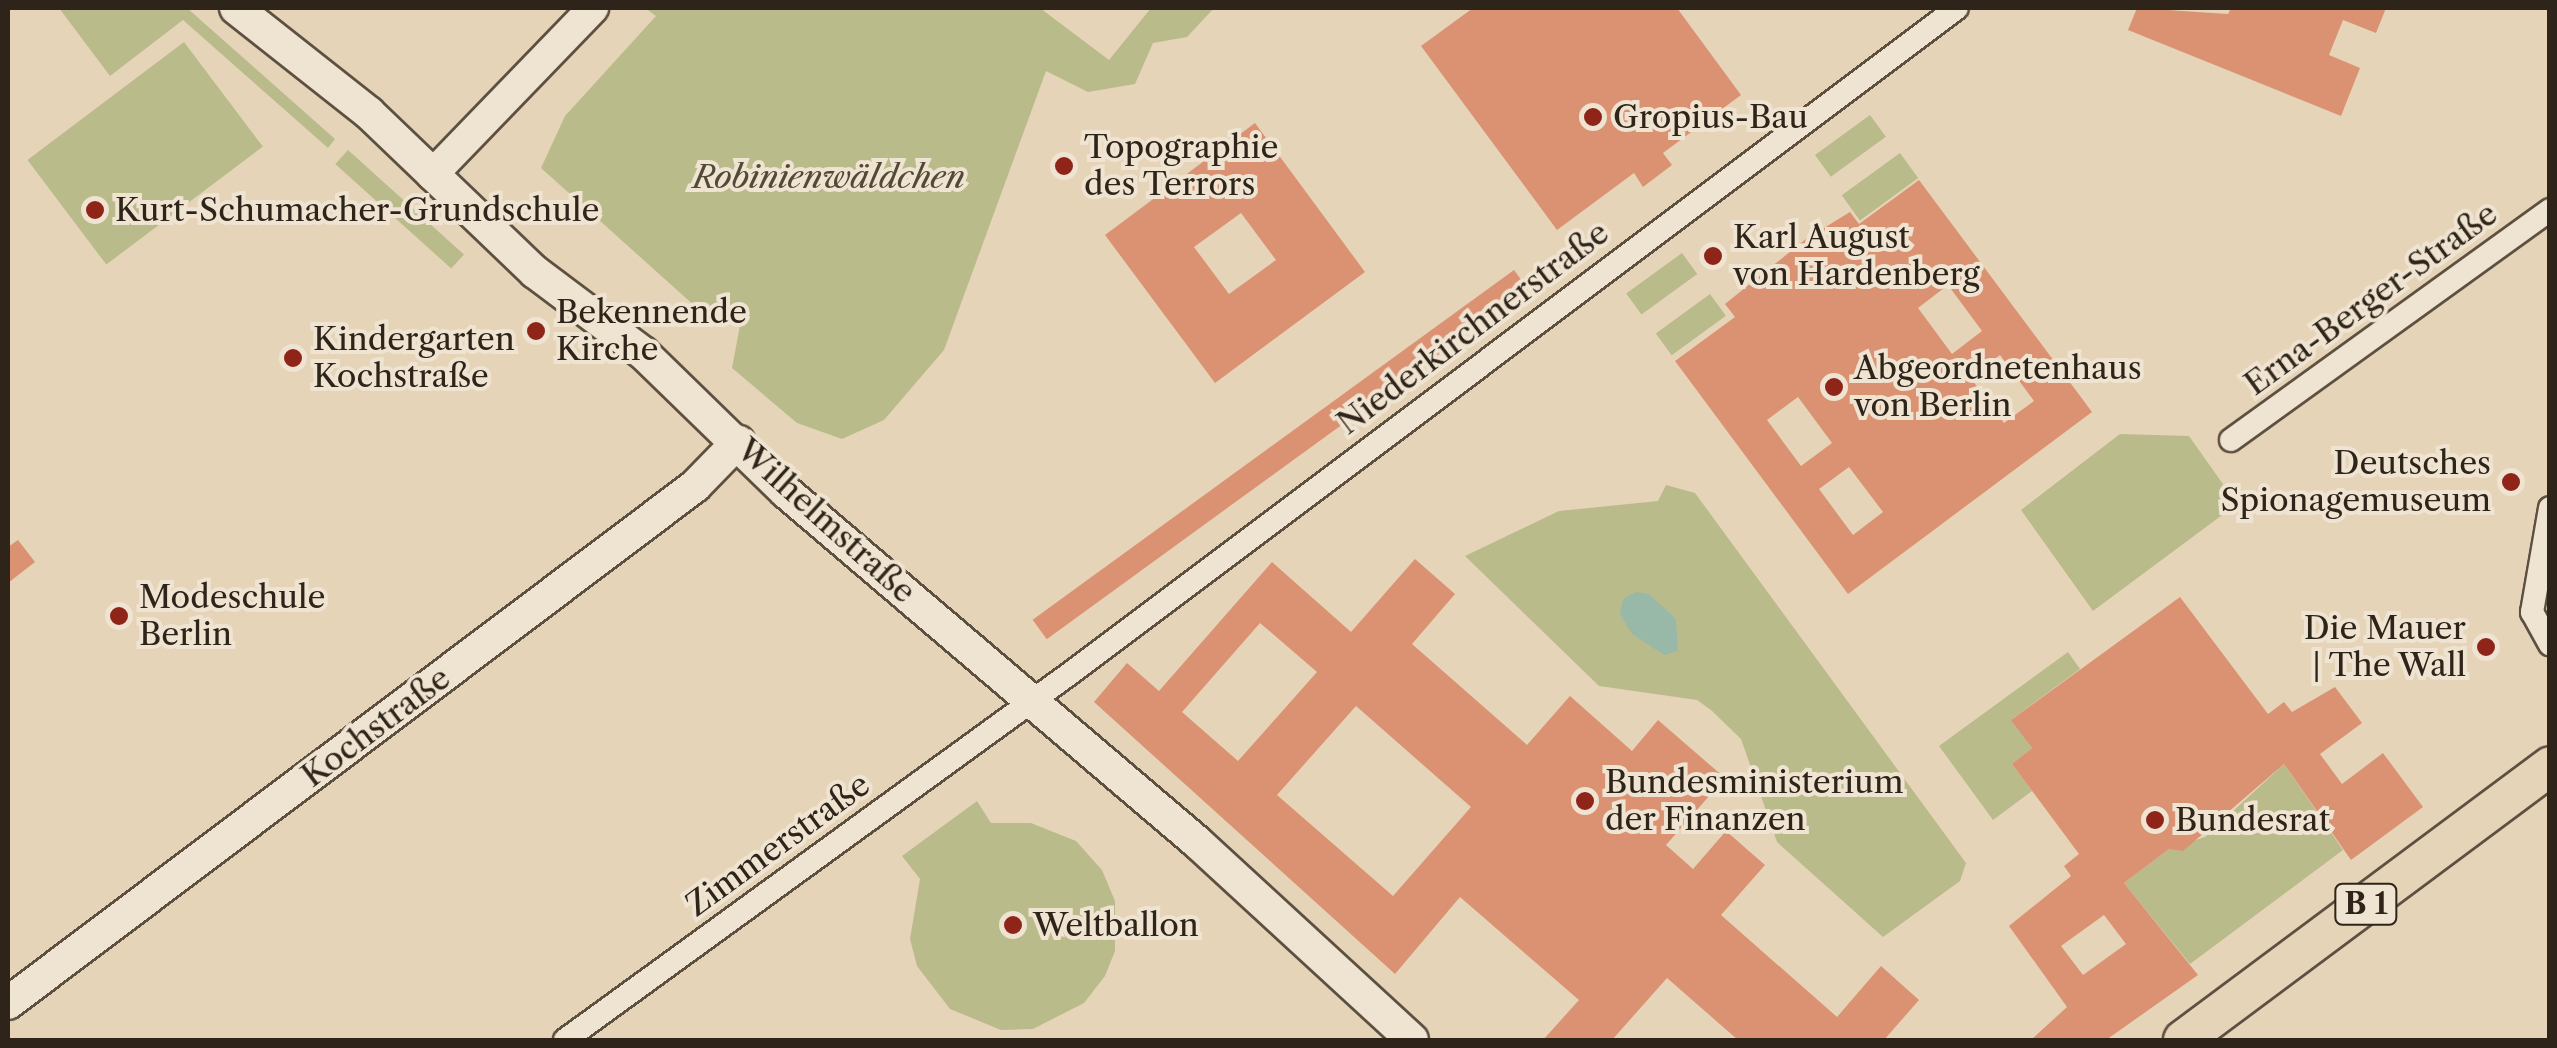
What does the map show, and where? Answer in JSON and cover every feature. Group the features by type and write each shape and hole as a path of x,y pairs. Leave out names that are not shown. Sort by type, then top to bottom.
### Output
{"main road":[{"name":"Wilhelmstraße","path":"236,8 320,70 432,174 1030,703 1306,938 1412,1040"},
{"name":"Kochstraße","path":"8,1004 695,486 738,442"},
{"name":"B 1","path":"2183,1040 2550,766"}],"street":[{"path":"432,174 593,8"},
{"name":"Niederkirchnerstraße","path":"1030,703 1958,8"},
{"name":"Erna-Berger-Straße","path":"2231,440 2550,210"},
{"path":"2550,508 2532,616 2550,644"},
{"name":"Zimmerstraße","path":"565,1040 1030,703"}],"green space":[{"path":"59,8 187,8 335,139 328,148 183,20 110,76"},
{"name":"Robinienwäldchen","path":"645,8 1040,8 1109,60 1151,8 1214,8 1187,37 1153,43 1135,84 1088,92 1046,71 944,350 884,420 842,439 797,423 732,368 741,320 697,308 541,168 565,116 656,16"},
{"path":"184,42 263,147 106,265 27,160"},
{"path":"1870,115 1886,137 1831,177 1815,155"},
{"path":"348,150 464,254 451,269 335,164"},
{"path":"1900,153 1918,178 1860,220 1842,195"},
{"path":"1682,253 1697,274 1641,315 1626,294"},
{"path":"1710,294 1726,316 1672,355 1656,333"},
{"path":"2120,434 2189,436 2237,504 2093,611 2021,510"},
{"path":"1666,485 1695,493 1966,863 1960,881 1883,937 1777,842 1741,739 1711,710 1697,700 1599,686 1465,556 1559,511 1658,501"},
{"path":"2068,652 2080,669 2012,719 2032,748 2012,764 2032,791 1993,820 1939,746"},
{"path":"2284,764 2343,850 2190,964 2124,883 2169,849 2205,837"},
{"path":"977,801 991,823 1031,823 1076,841 1102,870 1115,901 1115,951 1105,976 1084,1003 1033,1029 1001,1030 950,1009 917,966 910,939 920,879 902,856"}],"shaded area":[{"path":"1636,592 1649,594 1676,619 1678,651 1664,655 1632,634 1620,614 1623,599"}],"building":[{"name":"Gropius-Bau","path":"1473,8 1677,8 1741,95 1663,153 1672,165 1643,187 1634,173 1557,230 1421,46"},
{"path":"2137,8 2228,14 2231,8 2386,8 2376,33 2343,20 2329,55 2360,68 2341,116 2128,30"},
{"path":"1255,123 1365,272 1215,383 1105,235","holes":["1241,213 1276,260 1229,294 1194,247"]},
{"name":"Abgeordnetenhaus von Berlin","path":"1919,180 2092,412 1848,594 1675,361 1735,317 1725,304 1806,239 1850,212 1859,224","holes":["1948,285 1982,331 1952,354 1918,308","2000,355 2034,401 2004,423 1970,377","1798,397 1832,443 1801,466 1767,420","1849,467 1883,512 1853,535 1819,489"]},
{"path":"1514,270 1528,289 1047,639 1033,620"},
{"path":"18,540 35,562 8,583 8,547"},
{"name":"Bundesministerium der Finanzen","path":"1415,559 1455,594 1412,644 1527,745 1570,696 1632,751 1658,720 1725,778 1666,845 1693,869 1726,831 1765,865 1721,915 1837,1017 1881,966 1919,1000 1884,1040 1738,1040 1667,978 1612,1040 1543,1040 1579,1000 1460,897 1395,974 1094,702 1127,663 1159,691 1272,562 1351,632","holes":["1260,623 1317,672 1238,761 1182,712","1356,706 1471,807 1393,896 1277,795"]},
{"name":"Bundesrat","path":"2180,597 2268,714 2284,702 2292,712 2335,687 2362,723 2320,754 2342,784 2383,753 2423,807 2351,860 2284,764 2183,851 2169,849 2124,883 2198,975 2106,1040 2031,1040 2067,1007 2009,926 2071,876 2064,866 2079,854 2012,764 2032,748 2011,720","holes":["2104,915 2126,944 2083,975 2061,946"]}],"place":[{"name":"Gropius-Bau","path":"1593,117"},
{"name":"Topographie des Terrors","path":"1064,166"},
{"name":"Kurt-Schumacher-Grundschule","path":"95,210"},
{"name":"Karl August von Hardenberg","path":"1713,256"},
{"name":"Bekennende Kirche","path":"536,331"},
{"name":"Kindergarten Kochstraße","path":"293,358"},
{"name":"Abgeordnetenhaus von Berlin","path":"1834,387"},
{"name":"Deutsches Spionagemuseum","path":"2511,482"},
{"name":"Modeschule Berlin","path":"119,616"},
{"name":"Die Mauer | The Wall","path":"2486,647"},
{"name":"Bundesministerium der Finanzen","path":"1585,801"},
{"name":"Bundesrat","path":"2155,820"},
{"name":"Weltballon","path":"1013,925"}]}
